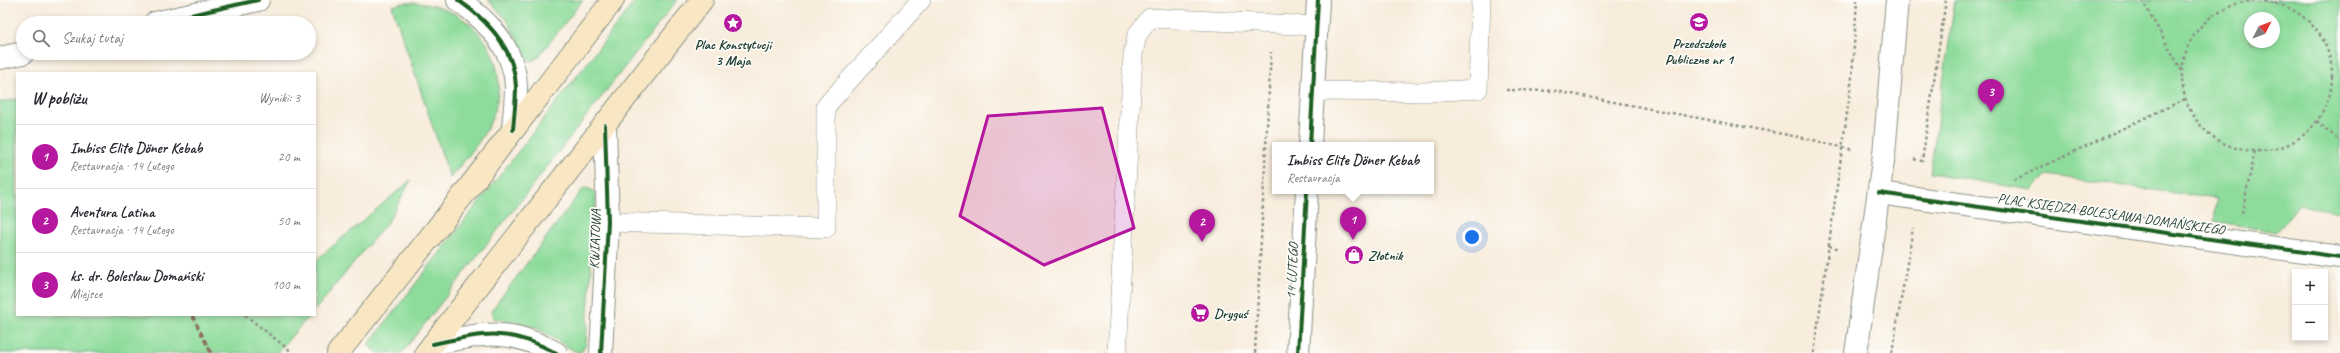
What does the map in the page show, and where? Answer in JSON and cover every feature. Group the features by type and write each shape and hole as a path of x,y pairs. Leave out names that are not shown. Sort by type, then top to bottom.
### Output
{"main road":[{"path":"338,353 613,0"},
{"path":"430,349 702,0"}],"street":[{"path":"186,16 258,0"},
{"path":"458,0 489,24 507,53 516,86 513,130"},
{"path":"1310,142 1318,0"},
{"path":"1856,353 1884,154 1897,0"},
{"path":"0,58 16,55"},
{"name":"KWIATOWA","path":"601,353 608,222 605,125"},
{"name":"PLAC KSIĘDZA BOLESŁAWA DOMAŃSKIEGO","path":"1879,193 2340,257"},
{"name":"14 LUTEGO","path":"1298,353 1307,194"},
{"path":"430,349 476,335 496,334 511,335 535,342 556,353"}],"lane":[{"path":"608,222 826,228 826,106 921,0"},
{"path":"1313,91 1424,92 1478,89 1481,0"},
{"path":"1117,353 1133,63 1137,35 1150,18 1317,26"}],"path":[{"path":"1814,353 1852,77 1857,0"},
{"path":"1478,89 1556,91 1802,138 1842,148 1922,161 1946,0"},
{"path":"2142,0 2182,72"},
{"path":"2236,4 2237,0"},
{"path":"2274,3 2280,0"},
{"path":"2255,1 2274,3 2290,8 2303,17 2315,29 2328,53 2332,75 2330,91 2325,107 2317,121 2307,132 2289,143 2269,150 2255,151 2232,147 2211,136 2195,119 2185,99 2182,72 2190,42 2198,29 2209,18 2222,9 2236,4 2255,1"},
{"path":"1255,353 1272,24"},
{"path":"2012,180 2185,99"},
{"path":"2317,121 2340,141"},
{"path":"2237,243 2255,151"},
{"path":"1892,353 1917,199"},
{"path":"246,316 292,352"}],"highlighted area":[{"path":"1102,108 1134,228 1044,265 960,216 988,116"}],"green space":[{"path":"488,0 583,0 538,57 532,61 526,57 508,21"},
{"path":"636,0 677,0 402,353 378,353 368,345"},
{"path":"1955,0 2340,0 2340,212 2299,205 2277,232 2214,221 2217,199 2047,175 2032,190 1930,173"},
{"path":"404,3 427,4 448,11 466,21 480,35 491,52 497,71 498,92 493,115 485,132 450,178 392,6"},
{"path":"16,99 16,316 309,316 277,353 0,353 0,102"},
{"path":"411,180 389,220 316,309 316,260"},
{"path":"586,188 594,191 596,196 586,344 581,352 576,352 537,328 517,322 493,318 491,311 582,190"}],"marked path":[{"path":"192,316 211,353"}],"cycle path":[{"path":"186,16 258,0"},
{"path":"458,0 489,26 498,37 511,60 516,87 513,130"},
{"path":"1310,142 1318,0"},
{"path":"601,353 608,222 605,125"},
{"path":"1879,193 2340,257"},
{"path":"1298,353 1307,194"},
{"path":"433,344 467,337 496,335 524,339 556,353"}],"place":[{"name":"Przedszkole Publiczne nr 1","path":"1699,22"},
{"name":"Plac Konstytucji 3 Maja","path":"733,23"},
{"name":"ks. dr. Bolesław Domański","path":"1991,112"},
{"name":"Imbiss Elite Döner Kebab","path":"1353,240"},
{"name":"Aventura Latina","path":"1202,242"},
{"name":"Złotnik","path":"1354,255"},
{"name":"Dryguś","path":"1200,313"}]}
